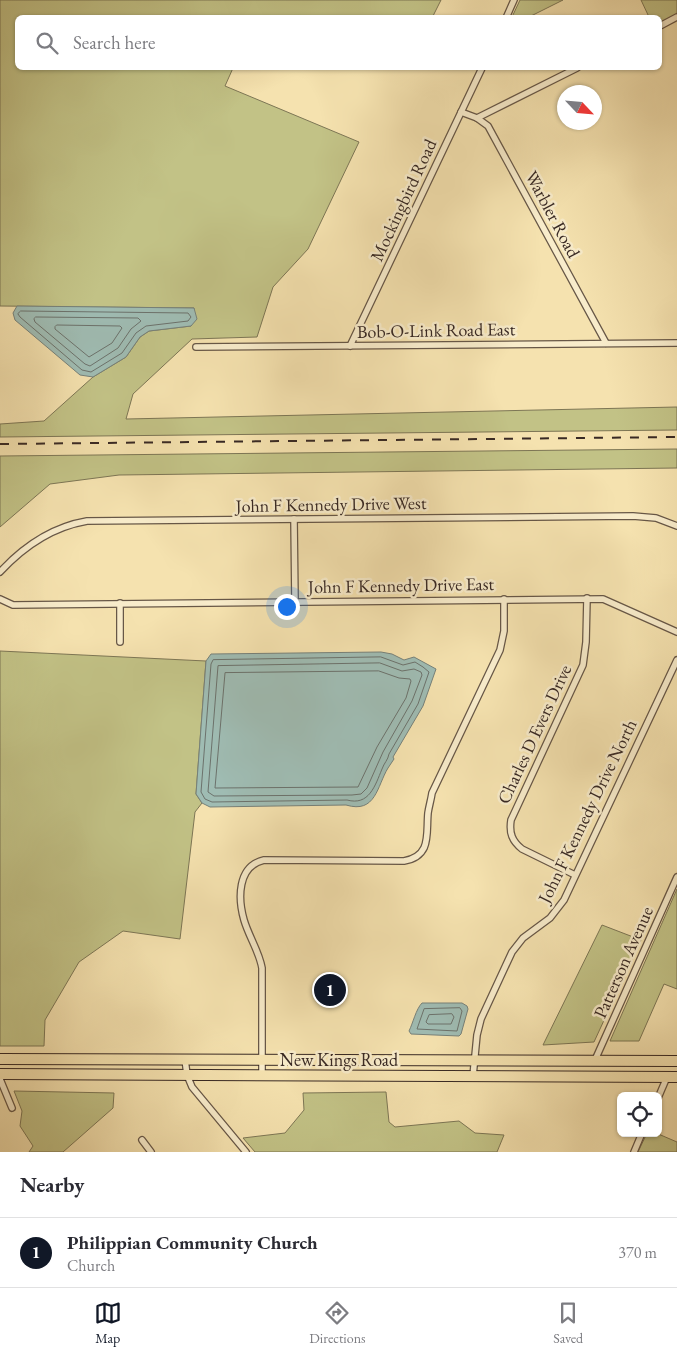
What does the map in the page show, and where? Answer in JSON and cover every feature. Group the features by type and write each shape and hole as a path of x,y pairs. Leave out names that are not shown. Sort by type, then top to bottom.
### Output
{"highway":[{"name":"New Kings Road","path":"0,1059 676,1059"},
{"name":"New Kings Road","path":"0,1074 672,1077"}],"street":[{"path":"507,15 514,0"},
{"path":"662,25 677,17"},
{"name":"Mockingbird Road","path":"350,346 481,70"},
{"path":"477,118 573,70"},
{"name":"Warbler Road","path":"461,112 477,118 488,126 606,344"},
{"name":"Bob-O-Link Road East","path":"196,347 677,343"},
{"name":"John F Kennedy Drive West","path":"0,572 31,543 42,536 53,530 87,521 633,516 656,518 677,526"},
{"path":"294,519 295,602"},
{"name":"John F Kennedy Drive East","path":"0,599 13,604 587,598 608,600 677,632"},
{"name":"Charles D Evers Drive","path":"575,875 522,849 511,836 510,827 511,820 583,665 586,642 587,598"},
{"path":"262,1075 262,968 260,958 247,930 242,911 242,882 244,874 253,864 264,860 404,861 417,856 422,851 427,837 428,814 432,793 500,650 504,631 504,599"},
{"path":"120,603 120,642"},
{"name":"John F Kennedy Drive North","path":"473,1076 477,1035 481,1019 512,952 523,938 550,918 557,910 677,660"},
{"name":"Patterson Avenue","path":"595,1060 677,876"},
{"path":"185,1059 187,1075 192,1086 246,1152"},
{"path":"662,1092 672,1077"},
{"path":"0,1079 12,1108"},
{"path":"634,1152 640,1137"},
{"path":"142,1140 151,1152"}],"green space":[{"path":"0,0 441,0 434,15 15,15 15,70 232,70 225,86 359,142 308,249 273,287 257,337 192,339 133,394 126,419 677,407 677,430 0,437 0,424 44,421 93,377 126,357 140,337 149,331 191,326 194,308 0,306"},
{"path":"520,0 563,0 533,15 513,15"},
{"path":"641,0 677,0 677,14 662,22 662,15 648,15"},
{"path":"677,449 677,468 119,475 50,484 0,527 0,456"},
{"path":"0,651 206,661 196,794 202,803 195,812 180,939 123,931 79,962 45,1020 44,1046 0,1046"},
{"path":"677,889 677,989 664,984 639,1041 610,1041"},
{"path":"602,925 641,940 594,1042 543,1045"},
{"path":"14,1091 114,1093 113,1108 63,1152 29,1152 33,1146 20,1126 22,1111"},
{"path":"386,1092 389,1122 395,1127 459,1121 475,1133 504,1135 497,1152 255,1152 243,1138 285,1133 304,1110 303,1093"},
{"path":"662,1136 677,1142 677,1152 638,1152 645,1137"}],"water":[{"path":"17,306 194,308 197,319 191,326 149,331 140,337 126,357 93,377 80,375 15,320 13,313"},
{"path":"381,652 392,654 404,660 414,657 436,669 423,706 393,757 394,759 370,802 364,806 356,807 346,805 210,807 202,803 196,794 206,661 211,654"},
{"path":"422,1003 462,1003 467,1006 468,1009 461,1034 459,1036 411,1034 409,1031 416,1012"}],"railway":[{"path":"0,444 677,437"}],"place":[{"name":"Philippian Community Church","path":"330,990"}]}
